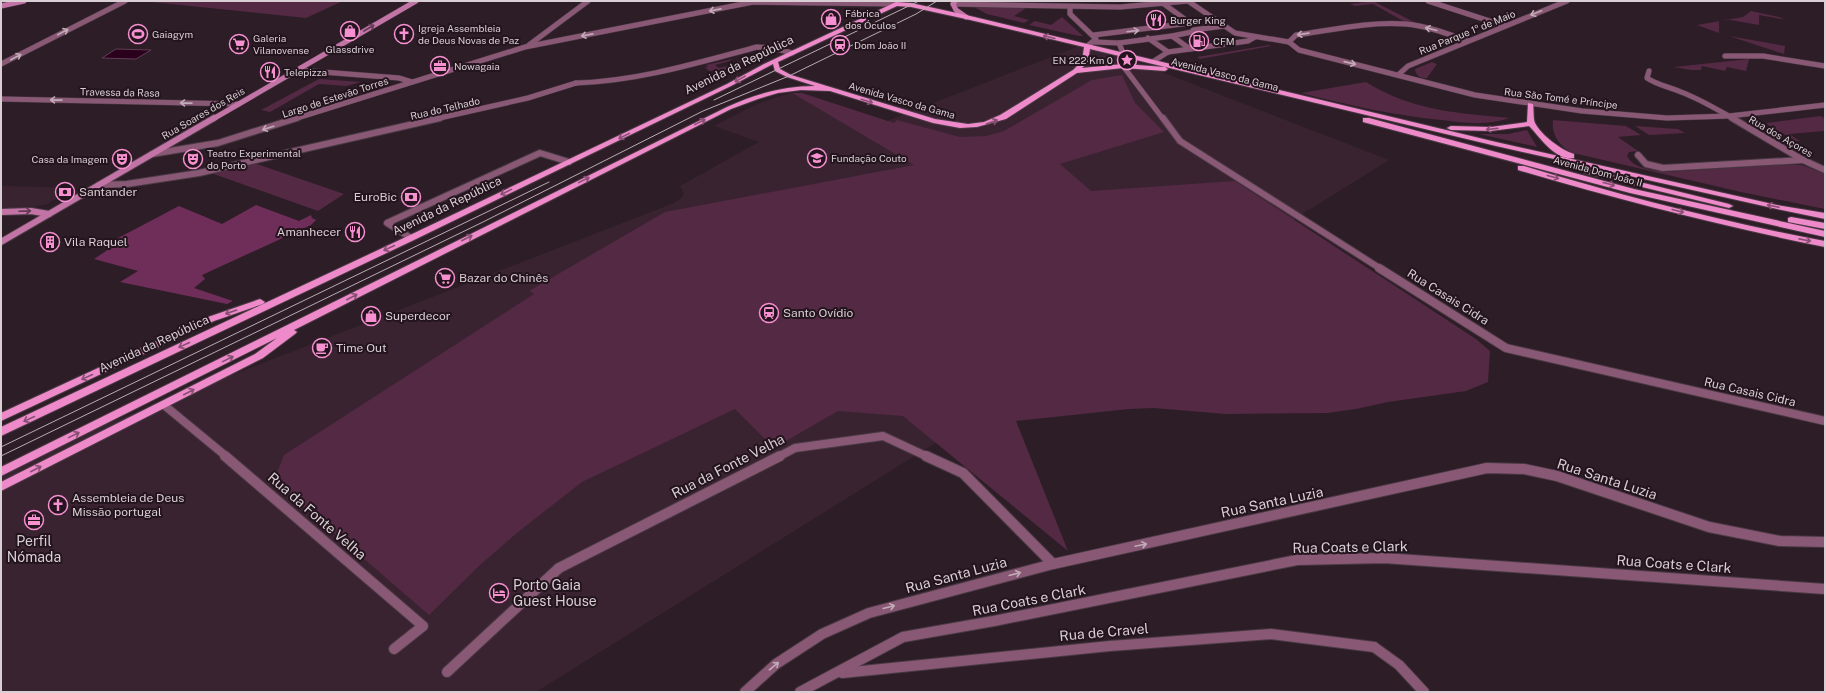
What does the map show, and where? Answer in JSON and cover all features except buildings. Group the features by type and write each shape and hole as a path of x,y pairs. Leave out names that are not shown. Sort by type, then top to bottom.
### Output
{"main road":[{"path":"1,6 24,1"},
{"name":"Rua Soares dos Reis","path":"1,242 416,1"},
{"name":"Avenida da República","path":"1,432 411,238 729,85 775,61 903,1"},
{"path":"954,2 956,10 966,17"},
{"name":"Avenida Vasco da Gama","path":"896,4 927,8 1087,46 1123,53 1371,118"},
{"name":"Avenida Vasco da Gama","path":"830,89 933,121 954,126 974,126 992,123 1075,71 1085,62 1087,46"},
{"path":"775,61 777,70 789,76 830,89"},
{"name":"Avenida Vasco da Gama","path":"1075,71 1123,66 1168,70 1371,118"},
{"path":"1,472 736,105 780,90 802,87 830,89"},
{"path":"1530,104 1530,123 1548,144 1565,155 1659,181"},
{"path":"1371,118 1444,128 1479,130 1512,127 1530,123"},
{"path":"1371,118 1777,207 1825,216"},
{"path":"1371,118 1540,174 1668,208 1825,244"},
{"name":"Avenida Dom João II","path":"1371,118 1632,183 1825,226"},
{"name":"Avenida Dom João II","path":"1371,118 1633,191 1825,234"},
{"path":"1,212 31,211 49,214"},
{"path":"1,417 211,319 308,286"},
{"path":"1,487 259,356 317,315"}],"street":[{"path":"1,64 125,1"},
{"path":"525,47 588,1"},
{"path":"954,2 1070,7 1120,7 1188,1 1235,33 1289,42 1296,35 1382,23 1407,24 1430,28 1468,41"},
{"path":"1428,1 1505,26"},
{"name":"Rua Parque 1º de Maio","path":"1398,75 1408,66 1567,1"},
{"path":"412,82 525,47 754,2 896,4"},
{"path":"1094,36 1190,23 1164,4"},
{"path":"1070,7 1070,14 1094,36 1096,39 1094,42"},
{"path":"1087,46 1094,42 1119,43 1172,36 1192,32 1194,30 1224,26"},
{"path":"1172,36 1190,48"},
{"path":"1154,61 1168,52 1248,41 1255,37"},
{"path":"1148,38 1168,52"},
{"name":"Rua São Tomé e Príncipe","path":"1289,42 1299,50 1475,95 1582,111 1667,118 1729,116 1825,105"},
{"path":"1119,43 1123,53"},
{"name":"Rua do Telhado","path":"98,185 127,184 199,173 528,98 576,82 601,82 657,73 757,47 773,48 792,53"},
{"path":"1725,56 1746,54 1771,55 1825,66"},
{"name":"Rua Casais Cidra","path":"1123,66 1180,141 1506,348 1825,422"},
{"name":"Largo de Estevão Torres","path":"297,70 399,78 412,82"},
{"name":"Rua dos Açores","path":"1649,71 1647,78 1654,83 1680,91 1729,116 1803,160 1825,170"},
{"name":"Largo de Estevão Torres","path":"152,154 218,143 412,82"},
{"name":"Travessa da Rasa","path":"1,99 239,104"},
{"path":"411,238 387,223 540,153 569,162"},
{"path":"1638,156 1646,164 1663,168 1803,160"},
{"name":"Rua da Fonte Velha","path":"164,405 262,486 332,549 423,626 394,649"},
{"name":"Rua da Fonte Velha","path":"447,672 559,568 795,448 882,436 963,473 1053,564"},
{"name":"Rua Santa Luzia","path":"745,692 776,664 822,634 869,612 1053,564 1487,468 1524,470 1558,476 1709,527 1780,541 1825,542"},
{"name":"Rua Coats e Clark","path":"800,692 903,637 1002,620 1297,560 1384,558 1825,589"},
{"name":"Rua de Cravel","path":"837,673 1110,646 1271,634 1374,647 1399,664 1424,692"}],"shaded area":[{"path":"142,1 343,1 306,18"},
{"path":"1373,1 1416,23 1403,21 1373,4 1355,6 1350,4"},
{"path":"974,7 1026,8 1014,16 1029,20 1024,23 987,14"},
{"path":"1751,11 1783,18 1759,15 1759,25 1730,20 1721,21 1743,17"},
{"path":"1062,17 1083,36 1029,25 1035,21 1051,25"},
{"path":"1719,21 1719,33 1697,25"},
{"path":"1729,36 1785,46 1784,54"},
{"name":"Santo Ovídio","path":"1087,43 1389,160 536,692 1,692 1,465 674,203 682,198 684,193 680,186 759,142 714,126 755,105 792,93 859,132"},
{"path":"1269,45 1271,46 1200,59 1197,57"},
{"path":"116,49 151,50 136,59 102,58"},
{"path":"759,54 725,70 709,71 705,67 708,67 706,65 732,59 730,61 715,65 719,68 737,63 742,59 741,57"},
{"path":"1749,59 1746,71 1727,67 1725,71 1702,66 1701,70 1674,67"},
{"path":"1432,62 1437,64 1427,78 1423,78 1418,75 1415,69"},
{"path":"1122,75 1135,103 1164,132 1060,164 1091,191 1235,181 1476,339 1490,351 1488,382 1466,391 1388,402 1356,409 1327,413 1226,414 1153,408 1129,409 1016,421 1068,551 903,416 838,411 774,448 735,409 582,482 518,532 481,564 429,615 274,481 284,455 534,294 529,291 665,212 914,165 792,93 802,93 894,123 897,120 960,137 986,136 1004,131 1092,80"},
{"path":"319,79 361,82 346,86 319,84 270,112 261,110"},
{"path":"1366,82 1384,92 1418,105 1454,112 1510,118 1501,121 1476,123 1423,118 1370,109 1301,93"},
{"path":"1820,116 1825,118 1825,131 1789,134 1800,141 1796,141 1767,123"},
{"path":"1553,120 1626,126 1641,135 1618,137 1638,151 1629,152 1627,156 1630,160 1634,164 1644,168 1665,172 1777,165 1802,165 1825,174 1825,209 1741,192 1573,153 1560,144 1557,140 1553,131"},
{"path":"1635,126 1678,129 1685,133 1649,135"},
{"path":"1527,130 1537,147 1479,134 1508,134"},
{"path":"251,162 344,194 318,211 208,172"},
{"path":"1,186 75,188 47,204 30,208 1,209"},
{"path":"256,205 299,221 311,215 312,218 316,220 311,225 202,275 205,279 194,288 233,301 227,304 120,282 138,271 94,259 109,249 101,247 179,206 222,224"}],"tram line":[{"path":"714,100 919,1"},
{"path":"1,456 483,222 703,111 789,76 916,14 937,1"},
{"path":"1,447 549,182"}],"place":[{"name":"Fábrica dos Óculos","path":"831,19"},
{"name":"Burger King","path":"1156,20"},
{"name":"Glassdrive","path":"350,31"},
{"name":"Gaiagym","path":"138,34"},
{"name":"Igreja Assembleia de Deus Novas de Paz","path":"404,34"},
{"name":"CFM","path":"1199,41"},
{"name":"Galeria Vilanovense","path":"239,44"},
{"name":"Dom João II","path":"840,45"},
{"name":"EN 222 Km 0","path":"1127,60"},
{"name":"Nowagaia","path":"440,66"},
{"name":"Telepizza","path":"270,72"},
{"name":"Fundação Couto","path":"817,158"},
{"name":"Casa da Imagem","path":"122,159"},
{"name":"Teatro Experimental do Porto","path":"193,159"},
{"name":"Santander","path":"65,192"},
{"name":"EuroBic","path":"411,197"},
{"name":"Amanhecer","path":"355,232"},
{"name":"Vila Raquel","path":"50,242"},
{"name":"Bazar do Chinês","path":"445,278"},
{"name":"Santo Ovídio","path":"769,313"},
{"name":"Superdecor","path":"371,316"},
{"name":"Time Out","path":"322,348"},
{"name":"Assembleia de Deus Missão portugal","path":"58,505"},
{"name":"Perfil Nómada","path":"34,520"},
{"name":"Porto Gaia Guest House","path":"499,593"}]}
